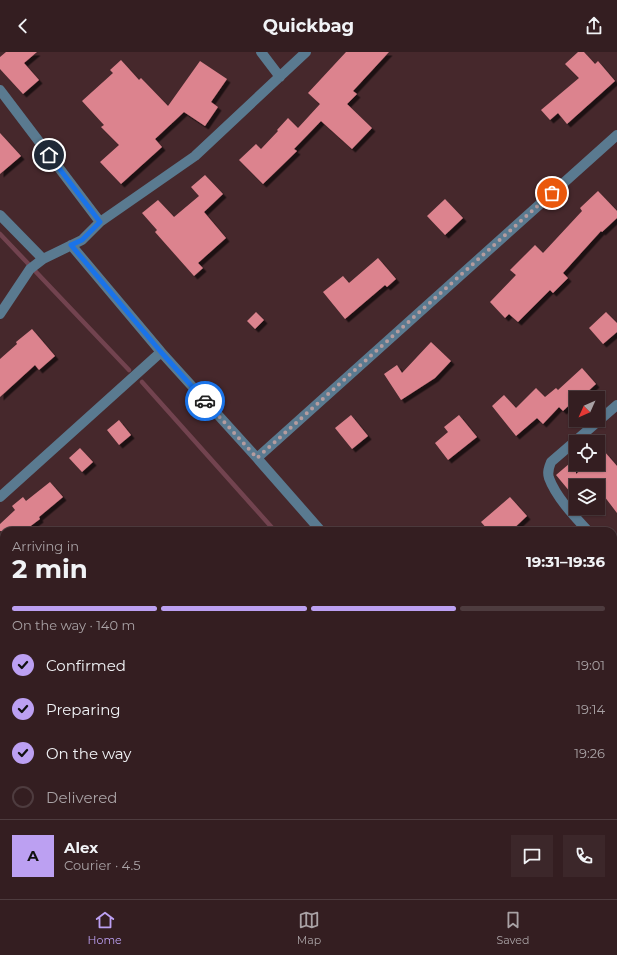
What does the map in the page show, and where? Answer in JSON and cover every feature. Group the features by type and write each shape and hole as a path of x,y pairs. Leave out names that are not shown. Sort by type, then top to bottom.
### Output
{"street":[{"path":"261,52 280,77"},
{"path":"0,314 30,269 43,259 82,240 100,222 195,156 306,52"},
{"path":"0,90 100,222"},
{"path":"257,458 615,141"},
{"path":"0,214 43,259"},
{"path":"71,245 161,352 317,527"},
{"path":"0,497 161,352"},
{"path":"585,527 564,503 549,477 548,470 551,462 617,405"}],"building":[{"path":"6,52 37,52 24,63 39,80 23,94 0,69 0,57"},
{"path":"346,52 389,52 353,91 357,94 347,104 372,128 352,149 321,121 294,149 297,151 263,184 239,160 256,144 261,149 288,118 298,128 320,104 308,93"},
{"path":"578,52 584,52 595,64 598,61 615,81 567,124 558,113 550,120 541,110 579,78 565,64"},
{"path":"121,60 139,80 141,78 168,106 200,61 227,79 211,102 218,107 205,126 184,112 155,139 162,147 121,184 100,162 119,145 101,127 104,125 82,101 113,73 110,70"},
{"path":"0,133 21,156 0,174"},
{"path":"205,175 223,194 204,212 226,238 198,263 203,268 194,276 155,232 157,230 142,213 158,200 174,217 199,196 191,187"},
{"path":"598,191 617,211 617,218 602,232 601,231 563,273 568,278 553,293 550,290 518,322 509,314 505,318 490,302 516,275 510,270 535,245 543,253 582,211 580,208"},
{"path":"445,199 463,218 445,235 427,216"},
{"path":"378,258 396,279 387,287 385,285 345,319 323,292 343,276 349,283"},
{"path":"256,312 264,320 255,329 247,321"},
{"path":"606,312 617,323 617,332 603,344 589,328"},
{"path":"32,329 55,356 39,370 35,365 0,397 0,359 17,344 16,342"},
{"path":"431,342 451,361 435,378 401,400 384,374 397,365 402,373"},
{"path":"582,368 596,384 588,391 569,391 569,405 563,411 559,407 543,424 537,418 516,436 492,406 504,395 516,408 536,388 545,397 556,388 558,390"},
{"path":"351,415 368,436 352,449 335,428"},
{"path":"459,415 477,437 448,460 435,443 448,432 444,427"},
{"path":"119,420 131,435 119,445 107,430"},
{"path":"80,448 93,462 82,472 69,458"},
{"path":"605,452 617,466 617,513 605,497 605,479 569,479 569,491 556,475 569,464 569,471 576,471 576,474 580,471 605,471"},
{"path":"50,482 63,497 29,527 0,527 0,524 15,510 12,506 23,497 26,501"},
{"path":"510,497 527,516 515,527 485,527 481,522"}],"waterway":[{"path":"0,234 129,370"},
{"path":"142,382 271,527"}],"way so far":[{"path":"205,401 257,458 552,193"}],"route":[{"path":"49,155 100,222 82,240 71,245 161,352 205,401"}]}
